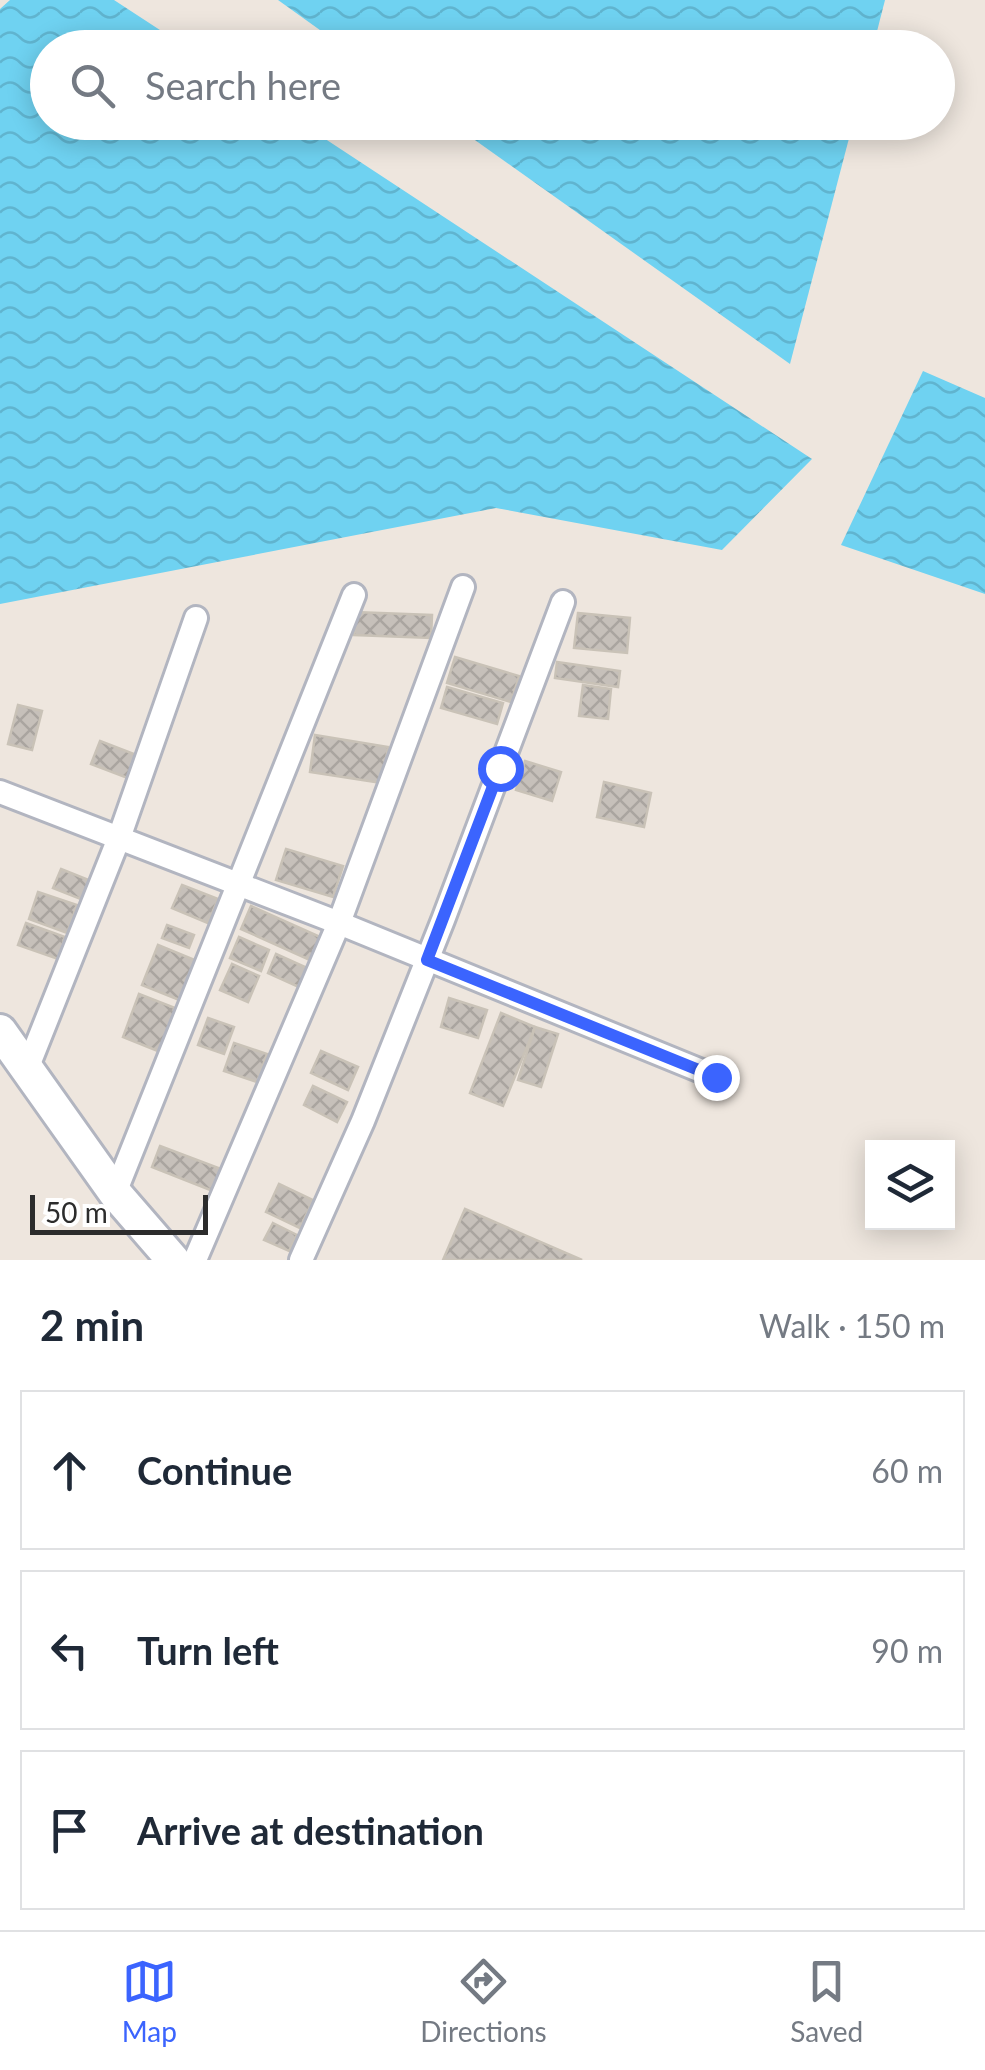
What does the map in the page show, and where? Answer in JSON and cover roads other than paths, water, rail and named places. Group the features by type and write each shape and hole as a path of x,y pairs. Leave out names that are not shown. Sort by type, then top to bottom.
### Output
{"main road":[{"path":"0,1031 115,1192 173,1260"}],"street":[{"path":"195,1260 339,923 463,587"},
{"path":"115,1192 354,594"},
{"path":"301,1260 363,1121 563,602"},
{"path":"27,1069 119,838 196,618"},
{"path":"0,792 339,923 716,1077"}],"water":[{"path":"10,0 114,0 160,30 30,30 30,140 327,140 812,459 722,550 496,508 0,604 0,9"},
{"path":"278,0 885,0 877,30 320,30"},
{"path":"475,140 849,140 790,364"},
{"path":"923,371 985,398 985,594 841,545"}]}
